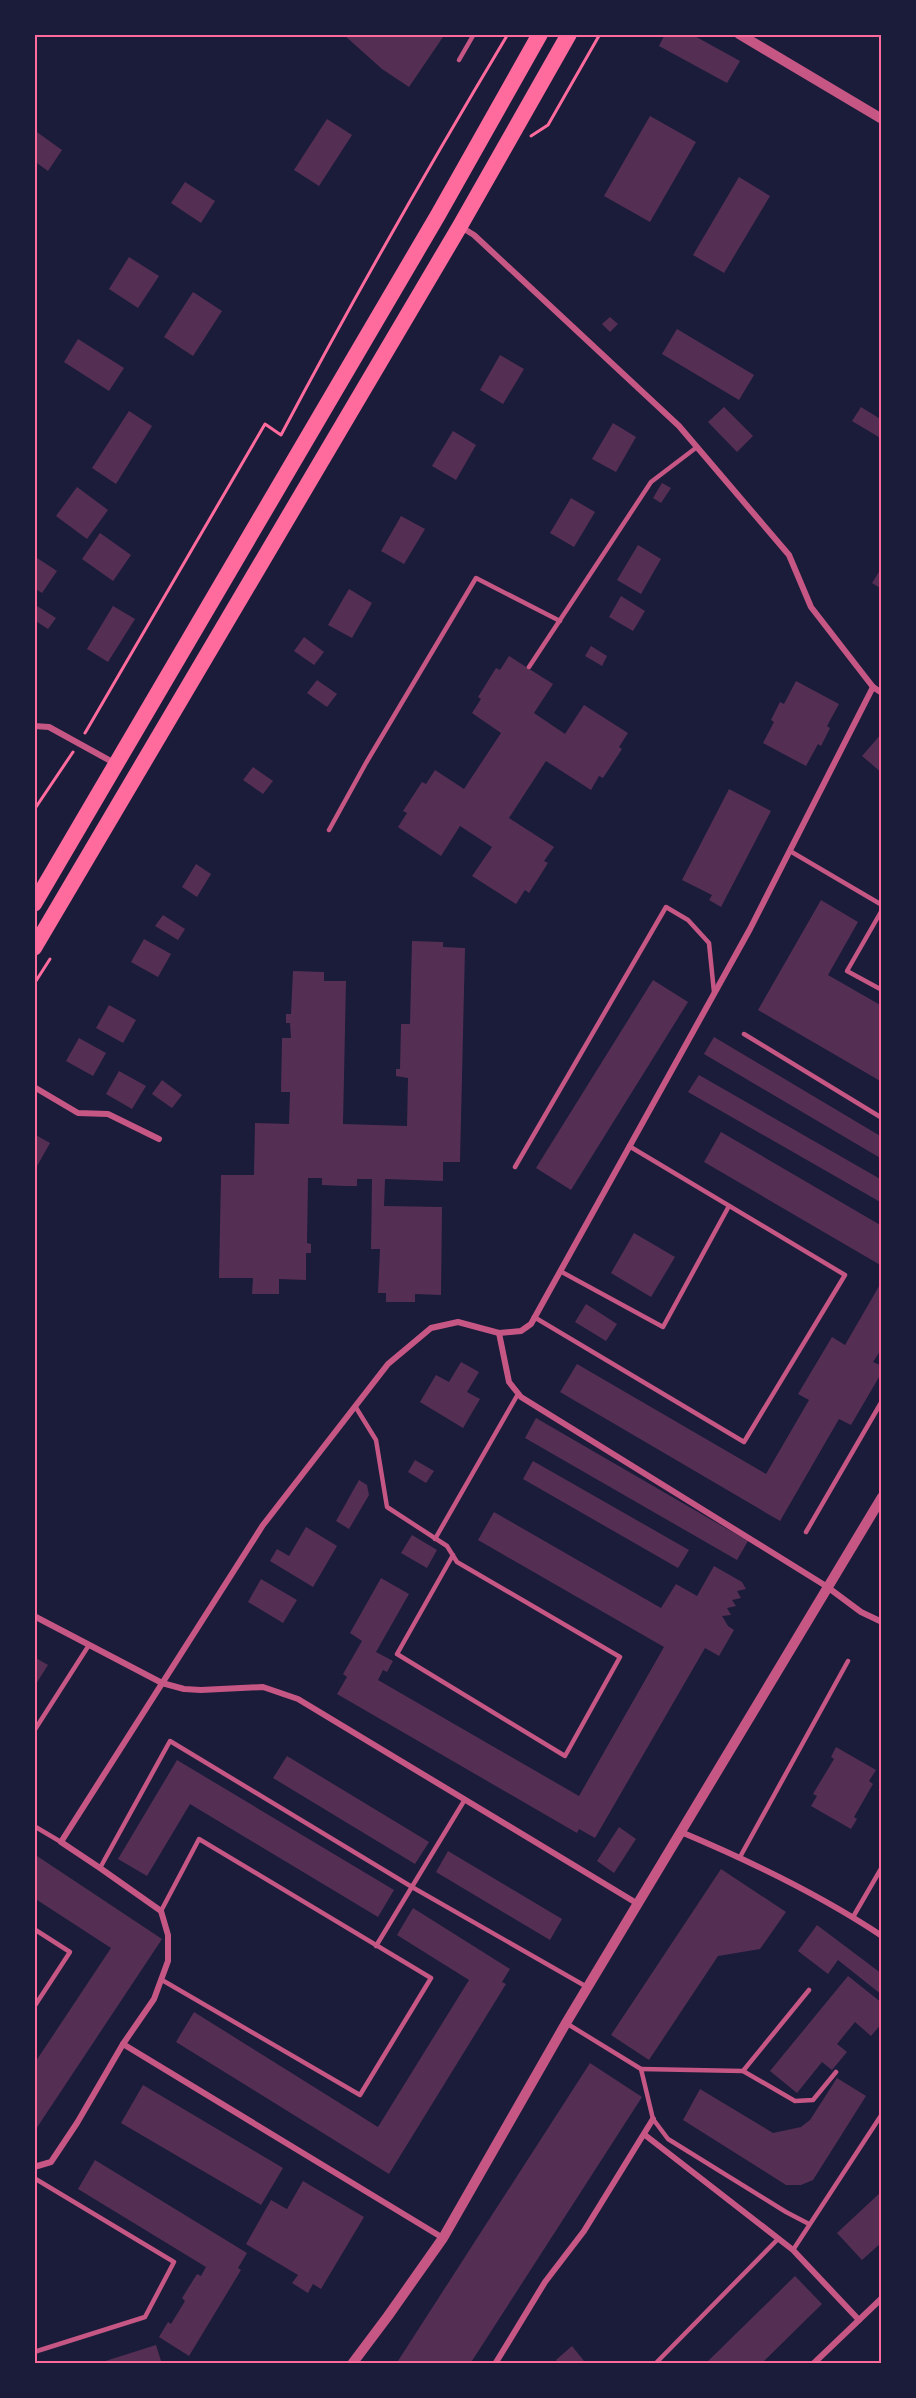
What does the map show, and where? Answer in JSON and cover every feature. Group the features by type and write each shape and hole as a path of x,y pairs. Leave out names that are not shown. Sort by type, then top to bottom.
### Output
{"highway":[{"path":"34,904 432,225 540,34"},
{"path":"34,948 460,226 569,34"}],"street":[{"path":"739,34 882,119"},
{"path":"34,2167 51,2162 123,2044 154,1999 168,1961 168,1935 160,1911 61,1842 263,1526 388,1364 431,1328 458,1322 499,1333 521,1331 531,1324 879,689 811,607 789,555 679,426 474,235 460,226"},
{"path":"34,726 49,727 116,764"},
{"path":"34,1087 78,1113 108,1114 159,1139"},
{"path":"499,1333 508,1382 518,1394 826,1586 861,1612 882,1622"},
{"path":"352,2364 443,2238 566,2023 826,1586 882,1497"},
{"path":"34,1616 162,1683 184,1689 263,1687 298,1699 638,1904"},
{"path":"681,1832 740,1857 853,1917 882,1936"},
{"path":"123,2044 443,2238"},
{"path":"495,2364 545,2282 584,2231 653,2119"},
{"path":"645,2135 793,2250 859,2320"},
{"path":"813,2364 882,2298"}],"lane":[{"path":"459,60 474,34"},
{"path":"529,667 651,482 697,447"},
{"path":"329,830 476,578 560,621"},
{"path":"790,851 882,905"},
{"path":"515,1167 666,907 688,920 709,944 714,992"},
{"path":"882,910 846,971 882,990"},
{"path":"744,1034 882,1118"},
{"path":"534,1317 744,1442 845,1275 629,1146"},
{"path":"560,1271 663,1327 729,1206"},
{"path":"435,1539 518,1394"},
{"path":"806,1532 882,1401"},
{"path":"355,1406 376,1440 387,1507 447,1546 457,1562 620,1657 565,1756 397,1654 453,1556"},
{"path":"34,1731 89,1645"},
{"path":"740,1857 848,1661"},
{"path":"100,1868 170,1741 412,1887 587,1988"},
{"path":"376,1946 464,1801"},
{"path":"34,1826 61,1842"},
{"path":"160,1911 199,1839 431,1978 360,2095 162,1980"},
{"path":"853,1917 882,1867"},
{"path":"34,1929 70,1952 34,2007"},
{"path":"743,2071 809,1989"},
{"path":"566,2023 641,2069 743,2071 795,2101 813,2100 836,2072"},
{"path":"641,2069 653,2119 668,2139 809,2224"},
{"path":"793,2250 882,2115"},
{"path":"34,2178 174,2262 145,2317 34,2352"},
{"path":"655,2364 778,2239"}],"path":[{"path":"34,810 79,742 265,424 281,435 419,183 508,34"},
{"path":"522,142 548,125 600,34"}],"building":[{"path":"343,34 445,34 409,87 382,69"},
{"path":"665,34 691,34 740,61 727,83 659,46"},
{"path":"650,116 696,142 650,222 604,196"},
{"path":"327,119 352,135 319,186 294,170"},
{"path":"34,130 62,150 48,171 34,161"},
{"path":"739,177 770,196 724,273 693,255"},
{"path":"185,182 215,201 201,223 171,203"},
{"path":"129,257 159,276 138,308 109,289"},
{"path":"193,292 222,311 193,356 164,337"},
{"path":"610,317 618,324 610,332 602,324"},
{"path":"677,329 754,375 739,400 662,354"},
{"path":"78,339 124,368 109,391 64,362"},
{"path":"500,355 524,369 503,404 480,390"},
{"path":"724,407 753,436 737,452 708,422"},
{"path":"861,407 882,420 882,439 852,421"},
{"path":"129,411 152,426 116,484 92,468"},
{"path":"613,423 636,437 616,472 592,459"},
{"path":"453,431 476,445 456,480 432,466"},
{"path":"662,483 671,488 661,503 653,498"},
{"path":"77,487 108,510 87,539 56,516"},
{"path":"571,498 595,512 574,547 550,533"},
{"path":"401,516 425,529 404,564 381,551"},
{"path":"100,533 131,555 113,581 82,559"},
{"path":"638,545 661,559 641,594 617,580"},
{"path":"34,556 57,571 42,593 34,588"},
{"path":"882,567 882,589 872,583"},
{"path":"349,589 372,603 352,638 328,625"},
{"path":"621,596 645,611 633,631 609,617"},
{"path":"34,604 56,618 48,629 34,620"},
{"path":"113,606 135,619 108,662 87,649"},
{"path":"304,637 324,652 314,665 294,651"},
{"path":"591,646 607,656 602,666 585,656"},
{"path":"509,656 553,684 534,713 565,734 584,705 628,733 619,747 622,749 603,778 599,776 591,790 546,761 509,818 554,847 544,861 548,863 529,893 525,890 516,904 472,876 492,847 460,826 441,856 398,827 407,813 403,811 422,782 426,784 435,770 464,789 501,733 472,713 481,699 478,697 496,668 500,670"},
{"path":"317,680 337,694 327,707 307,693"},
{"path":"796,681 839,704 827,726 830,728 821,746 818,744 806,766 763,743 774,722 771,720 780,702 784,704"},
{"path":"882,733 882,773 862,756"},
{"path":"253,767 273,781 263,794 243,780"},
{"path":"729,789 771,811 721,907 709,900 712,895 682,880"},
{"path":"196,864 211,874 197,897 182,887"},
{"path":"821,900 858,922 828,975 882,1006 882,1082 758,1010"},
{"path":"163,915 185,929 178,940 155,926"},
{"path":"144,939 171,954 158,977 131,962"},
{"path":"412,941 443,942 443,947 465,948 460,1162 443,1162 443,1181 385,1179 384,1206 442,1207 441,1295 415,1294 415,1302 386,1302 386,1293 378,1293 380,1249 371,1249 372,1179 357,1179 357,1186 345,1186 322,1185 322,1178 308,1178 307,1243 311,1244 311,1253 306,1253 306,1280 279,1279 279,1294 252,1294 253,1278 219,1278 221,1175 254,1175 255,1123 289,1124 290,1092 281,1092 282,1038 291,1038 290,1023 286,1023 286,1014 291,1014 293,971 324,972 324,981 346,981 343,1124 407,1126 408,1078 396,1076 396,1069 400,1069 401,1024 410,1024"},
{"path":"653,980 688,1002 571,1190 536,1168"},
{"path":"109,1005 136,1020 123,1043 96,1028"},
{"path":"714,1037 882,1137 882,1159 704,1054"},
{"path":"79,1038 106,1053 93,1076 66,1061"},
{"path":"119,1071 146,1086 132,1109 106,1094"},
{"path":"699,1075 882,1180 882,1203 688,1092"},
{"path":"162,1080 182,1095 172,1108 152,1094"},
{"path":"721,1132 882,1226 882,1266 704,1162"},
{"path":"34,1134 50,1143 37,1166 34,1165"},
{"path":"634,1233 675,1257 651,1297 611,1273"},
{"path":"882,1281 882,1348 873,1362 882,1366 882,1372 851,1425 839,1419 780,1521 560,1392 577,1364 766,1474 809,1400 798,1394 832,1337 845,1345"},
{"path":"586,1304 617,1324 606,1341 575,1322"},
{"path":"461,1362 479,1372 467,1392 480,1399 463,1428 420,1402 436,1375 449,1382"},
{"path":"536,1418 748,1541 737,1560 525,1438"},
{"path":"415,1460 434,1471 426,1483 408,1472"},
{"path":"533,1461 689,1550 678,1568 523,1479"},
{"path":"359,1480 367,1485 369,1495 349,1529 336,1521"},
{"path":"494,1512 661,1608 676,1584 697,1596 714,1566 742,1582 746,1589 737,1591 741,1598 732,1600 736,1606 727,1608 731,1615 722,1616 728,1626 734,1630 719,1656 705,1648 595,1838 579,1829 577,1833 337,1694 347,1677 343,1674 362,1641 350,1633 381,1578 409,1594 376,1652 393,1661 387,1672 383,1670 378,1680 579,1796 664,1647 478,1540"},
{"path":"306,1527 337,1546 313,1587 270,1561 277,1549 289,1556"},
{"path":"412,1535 437,1550 427,1568 401,1553"},
{"path":"261,1579 297,1600 283,1623 248,1602"},
{"path":"34,1657 48,1665 34,1687"},
{"path":"836,1747 876,1770 869,1781 873,1784 854,1817 857,1819 851,1829 811,1806 817,1796 813,1794 834,1759 831,1757"},
{"path":"287,1756 429,1842 415,1864 273,1778"},
{"path":"177,1760 394,1890 378,1917 190,1804 147,1876 118,1859"},
{"path":"619,1827 636,1839 614,1873 597,1861"},
{"path":"448,1851 562,1919 550,1940 436,1872"},
{"path":"34,1854 162,1939 34,2132 34,2064 111,1948 34,1898"},
{"path":"721,1869 786,1912 760,1949 718,1956 649,2060 611,2035"},
{"path":"413,1908 510,1969 502,1982 506,1984 389,2174 176,2042 194,2012 378,2127 469,1980 397,1935"},
{"path":"817,1925 882,1974 882,1995 838,1960 828,1974 798,1951"},
{"path":"848,1976 882,2003 882,2023 871,2036 855,2022 837,2044 847,2052 832,2070 822,2062 797,2093 770,2071"},
{"path":"590,2063 642,2097 470,2364 396,2364"},
{"path":"837,2078 866,2096 813,2180 801,2185 786,2185 683,2120 700,2089 773,2133 801,2127 810,2120"},
{"path":"143,2085 283,2168 261,2205 121,2123"},
{"path":"95,2160 247,2253 238,2268 241,2270 189,2356 159,2337 168,2322 171,2324 185,2301 182,2298 197,2274 201,2276 206,2267 78,2189"},
{"path":"303,2181 364,2217 321,2289 313,2284 308,2293 292,2283 298,2275 246,2244 271,2200 287,2209"},
{"path":"882,2191 882,2242 862,2260 837,2233"},
{"path":"795,2276 822,2304 761,2364 705,2364"},
{"path":"156,2345 162,2364 99,2364 99,2363"},
{"path":"572,2346 584,2361 582,2364 559,2364 556,2360"}]}
